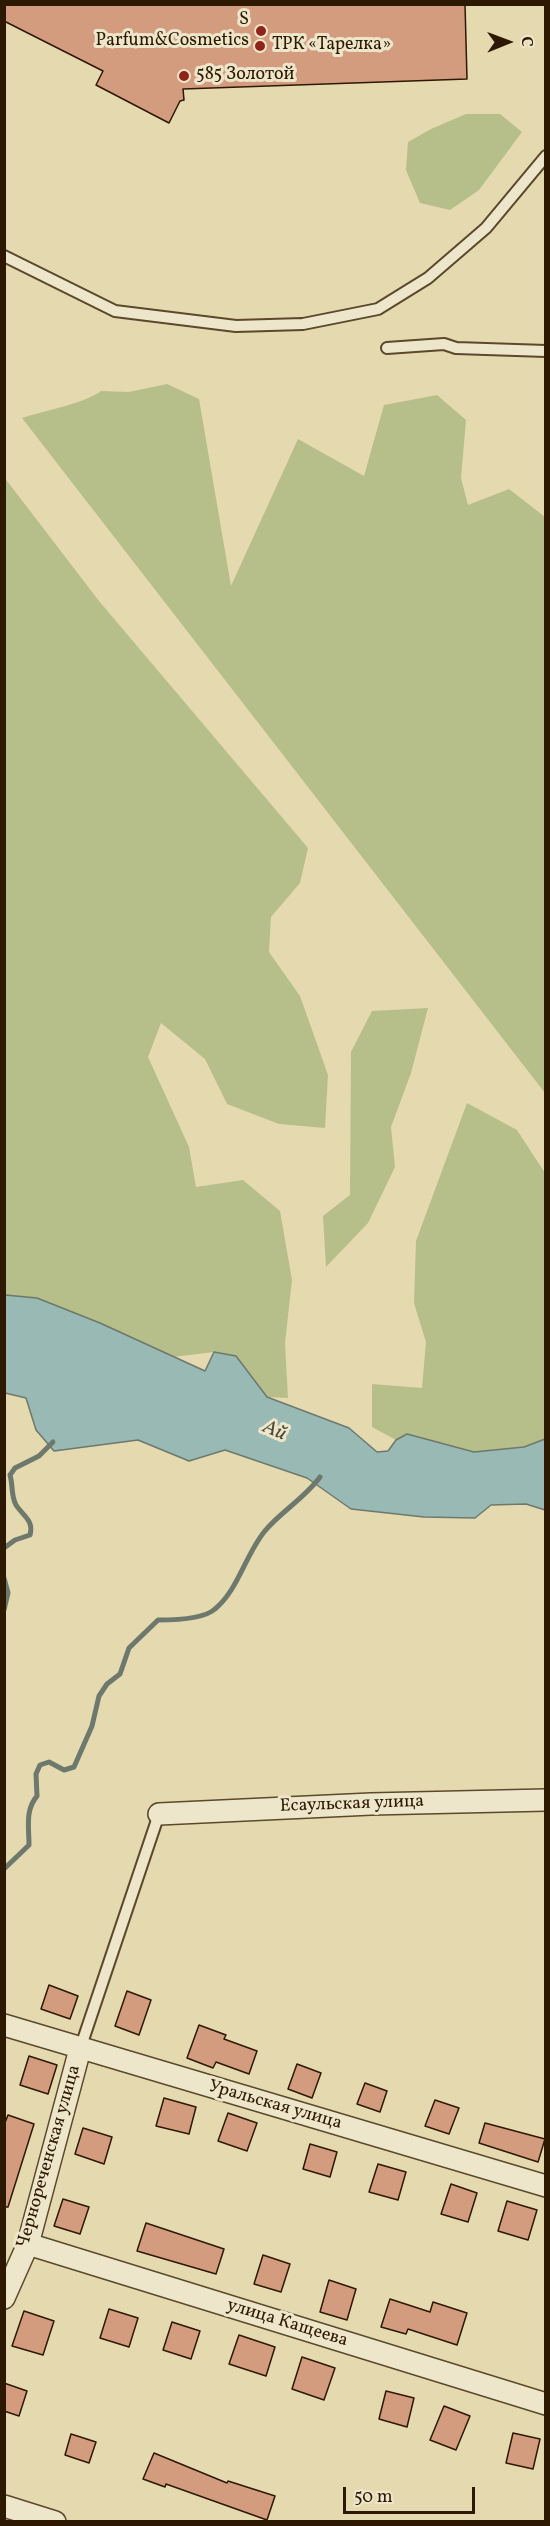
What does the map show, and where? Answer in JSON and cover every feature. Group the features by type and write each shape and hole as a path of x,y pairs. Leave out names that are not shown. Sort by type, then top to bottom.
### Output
{"street":[{"name":"Есаульская улица","path":"159,1814 371,1804 546,1800"},
{"name":"Уральская улица","path":"4,2025 546,2186"},
{"name":"Чернореченская улица","path":"4,2298 28,2244 80,2049"},
{"name":"улица Кащеева","path":"28,2244 546,2404"},
{"path":"4,2506 55,2522"}],"lane":[{"path":"4,256 115,311 236,326 303,324 378,309 428,278 486,228 546,156"},
{"path":"387,348 444,344 456,348 546,351"},
{"path":"80,2049 159,1814"}],"green space":[{"path":"466,114 500,114 522,132 479,190 450,210 420,203 406,170 408,142"},
{"path":"167,384 199,399 231,586 298,439 364,476 384,405 437,395 466,420 461,478 468,505 509,489 545,517 545,1093 22,418 75,403 101,391 129,392"},
{"path":"4,477 99,601 308,848 300,883 271,917 269,952 300,996 328,1075 325,1128 279,1124 227,1104 205,1059 161,1023 148,1057 189,1147 196,1187 243,1180 280,1211 292,1280 285,1343 288,1398 267,1397 236,1356 214,1352 173,1357 100,1323 37,1298 5,1295"},
{"path":"428,1008 411,1073 391,1127 395,1167 368,1223 326,1267 323,1216 350,1195 351,1052 372,1011"},
{"path":"467,1103 517,1130 545,1173 545,1439 524,1447 474,1452 407,1434 396,1440 372,1427 372,1384 422,1388 426,1342 414,1303 416,1241"}],"water":[{"name":"Ай","path":"5,1295 37,1298 100,1323 205,1371 214,1352 236,1356 267,1397 349,1428 377,1452 388,1451 396,1440 407,1434 474,1452 524,1447 545,1439 545,1510 526,1504 491,1505 475,1518 424,1517 351,1509 307,1478 225,1450 189,1461 138,1440 54,1451 36,1430 26,1398 5,1393"}],"building":[{"name":"ТРК «Тарелка»","path":"4,4 465,4 467,79 183,89 184,100 180,101 169,123 96,85 103,71 4,21"},
{"path":"49,1985 78,1996 70,2019 41,2009"},
{"path":"127,1991 151,2000 139,2035 115,2026"},
{"path":"199,2025 226,2035 224,2039 257,2051 249,2074 216,2062 213,2068 187,2058"},
{"path":"29,2056 57,2065 48,2094 20,2085"},
{"path":"297,2064 321,2073 312,2098 288,2089"},
{"path":"365,2083 387,2091 380,2112 357,2104"},
{"path":"164,2098 196,2107 189,2134 156,2126"},
{"path":"435,2100 459,2108 449,2134 425,2126"},
{"path":"228,2113 257,2123 247,2151 218,2141"},
{"path":"8,2115 34,2124 8,2207 4,2207 4,2125"},
{"path":"485,2123 545,2139 538,2162 479,2143"},
{"path":"83,2128 112,2137 104,2164 75,2154"},
{"path":"310,2144 337,2152 330,2177 303,2169"},
{"path":"378,2164 406,2172 398,2200 369,2192"},
{"path":"451,2184 477,2193 468,2222 441,2214"},
{"path":"63,2199 89,2207 80,2234 54,2226"},
{"path":"507,2201 537,2210 528,2240 498,2231"},
{"path":"146,2223 224,2249 216,2274 137,2251"},
{"path":"263,2255 290,2264 281,2292 254,2284"},
{"path":"329,2280 356,2289 347,2320 320,2312"},
{"path":"390,2299 430,2312 433,2302 467,2313 457,2345 408,2329 406,2334 381,2327"},
{"path":"109,2309 138,2318 129,2347 100,2338"},
{"path":"24,2311 54,2321 43,2355 12,2346"},
{"path":"172,2322 200,2331 191,2359 163,2350"},
{"path":"239,2335 275,2347 266,2376 229,2364"},
{"path":"302,2357 335,2368 324,2400 292,2389"},
{"path":"4,2383 27,2391 19,2416 4,2411"},
{"path":"386,2391 414,2398 407,2427 379,2419"},
{"path":"444,2406 470,2416 456,2450 430,2440"},
{"path":"513,2433 540,2439 533,2469 506,2463"},
{"path":"71,2434 96,2442 89,2463 65,2455"},
{"path":"154,2453 227,2483 228,2481 275,2496 267,2520 166,2484 165,2487 143,2479"}],"waterway":[{"path":"4,1548 15,1540 30,1535 31,1530 27,1518 14,1502 10,1475 15,1468 39,1456 53,1442"},
{"path":"4,1869 29,1845 29,1813 37,1796 36,1774 40,1765 49,1762 64,1770 74,1767 92,1726 99,1696 107,1684 120,1674 129,1648 158,1620 196,1617 215,1609 236,1583 257,1541 264,1532 320,1477"},
{"path":"4,1578 8,1593 4,1610"}],"place":[{"name":"S Parfum&Cosmetics","path":"261,31"},
{"name":"ТРК «Тарелка»","path":"260,46"},
{"name":"585 Золотой","path":"184,76"}]}
